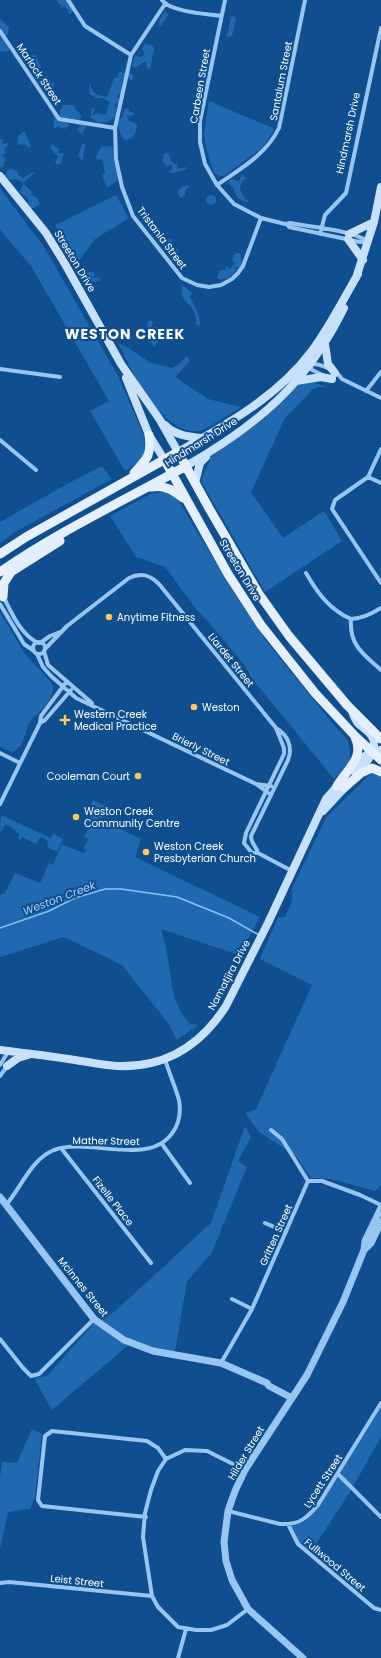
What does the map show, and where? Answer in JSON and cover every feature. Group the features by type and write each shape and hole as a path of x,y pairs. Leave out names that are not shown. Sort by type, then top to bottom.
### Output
{"main road":[{"name":"Streeton Drive","path":"0,176 46,233 121,364 160,420 259,594 289,636 351,710 381,739"},
{"name":"Hindmarsh Drive","path":"0,572 28,553 71,528 147,488 210,452 268,410 311,364 325,344 345,306 363,260 374,222 381,186"},
{"path":"363,260 348,237 374,222"},
{"name":"Hindmarsh Drive","path":"0,554 19,541 234,419 281,384 311,353 358,274"},
{"path":"296,381 333,376 328,364 325,344"},
{"name":"Streeton Drive","path":"121,364 149,435 228,574 261,626 308,684 355,736 377,751 381,760"},
{"path":"160,420 168,429 190,437 202,438"},
{"path":"127,480 146,460 149,454 151,446 149,435"},
{"path":"195,483 200,463 210,452"},
{"path":"147,488 161,485 177,493 187,501"},
{"path":"1,598 4,583 11,572 65,538 71,528"},
{"path":"351,710 356,721 371,735 377,751"},
{"path":"341,787 359,752 359,744 355,736"},
{"name":"Namatjira Drive","path":"0,1050 117,1066 139,1065 165,1059 199,1039 220,1015 268,923 326,799 341,787 365,756 377,751"},
{"path":"341,787 361,773 372,768 381,772"},
{"path":"3,1066 18,1058 31,1054"}],"street":[{"path":"68,0 85,26 131,55"},
{"path":"162,0 165,4 182,10 221,16"},
{"name":"Carbeen Street","path":"224,0 200,121 200,142 205,164 217,185 234,204 261,218 321,229 360,242 368,242"},
{"name":"Santalum Street","path":"217,185 260,154 270,143 279,128 305,0"},
{"name":"Tristania Street","path":"165,4 131,55 115,128 116,159 122,187 133,216 182,278 197,285 209,287 221,285 232,279 243,266 261,218"},
{"name":"Hindmarsh Drive","path":"320,234 325,215 346,193 381,28"},
{"name":"Marlock Street","path":"0,31 59,119 115,128"},
{"name":"Carbeen Street","path":"288,224 289,227 320,234 348,237"},
{"path":"311,353 309,359 312,370 333,376 339,374 342,380"},
{"path":"281,384 290,379 306,364 316,364 333,376 335,381 342,380 381,398"},
{"path":"0,369 60,377"},
{"path":"366,391 381,372"},
{"path":"0,440 36,470"},
{"path":"381,449 368,477 335,500 332,509 381,583"},
{"path":"368,477 381,483"},
{"path":"0,557 19,541"},
{"path":"306,573 318,593 332,608 351,619 374,613 381,608"},
{"name":"Liardet Street","path":"44,650 61,632 130,578 140,574 153,578 276,728 284,748 284,754 243,840 244,846 249,852 254,854 258,853 251,841 251,836 291,752 290,743 282,731 276,728"},
{"path":"1,598 24,633 29,638 39,643 44,646 44,650 40,654 35,653 34,646 39,643"},
{"name":"Brierly Street","path":"1,598 24,644 35,653 44,669 76,698 256,784 266,793"},
{"path":"351,619 352,637 357,646 381,670"},
{"name":"Liardet Street","path":"39,643 50,636 61,632"},
{"name":"Brierly Street","path":"44,650 48,665 95,706"},
{"path":"0,804 40,723 41,716 67,681"},
{"path":"40,723 45,720 74,687"},
{"path":"0,753 20,763"},
{"name":"Brierly Street","path":"256,784 270,785"},
{"path":"270,785 275,788"},
{"path":"266,793 271,795"},
{"path":"258,853 292,871"},
{"path":"0,1076 3,1066 13,1051"},
{"path":"3,1066 13,1051"},
{"path":"165,1059 179,1100 180,1114 176,1128 162,1144 190,1183"},
{"path":"271,1130 282,1139 308,1181 322,1181 360,1195 381,1206"},
{"name":"Mather Street","path":"6,1205 41,1158 53,1151 61,1148 86,1147 138,1150 149,1149 162,1144"},
{"name":"Fizelle Place","path":"61,1148 151,1263"},
{"name":"Gritten Street","path":"221,1363 252,1309 308,1181"},
{"name":"McInnes Street","path":"0,1197 94,1319 110,1332 124,1340 153,1351 221,1363 294,1396"},
{"name":"Hilder Street","path":"303,1658 248,1609 232,1580 226,1561 224,1542 228,1511 245,1470 294,1396 343,1302 364,1250 365,1241 381,1206"},
{"name":"Hilder Street","path":"364,1250 371,1243 381,1222"},
{"path":"265,1223 286,1232"},
{"path":"232,1299 252,1309"},
{"path":"0,1339 31,1376 39,1374 94,1319"},
{"name":"Lycett Street","path":"228,1511 242,1516 280,1524 301,1521 308,1517 318,1505 380,1406"},
{"path":"146,1517 42,1506 38,1500 45,1436 52,1431 147,1441 158,1448 166,1459"},
{"path":"245,1470 207,1451 185,1450 166,1459 158,1471 151,1490 143,1537 152,1596 158,1607 178,1627 186,1629 211,1630 227,1625 248,1609"},
{"path":"338,1474 381,1517"},
{"name":"Fullwood Street","path":"288,1524 298,1544 374,1608 381,1610"},
{"name":"Leist Street","path":"0,1583 9,1582 152,1596"},
{"path":"178,1658 186,1629"}],"shaded area":[{"path":"57,0 68,0 74,10 69,15 68,10 64,6 60,8 61,5"},
{"path":"165,11 169,15 165,21 162,22 162,25 159,26 159,21"},
{"path":"233,16 236,19 232,36 227,37 231,17"},
{"path":"0,19 9,27 8,35 3,37 6,45 9,46 9,50 7,52 0,51"},
{"path":"145,43 153,46 154,49 150,69 148,69 146,61 135,68 132,66 135,55 139,57 143,56 145,52 142,50"},
{"path":"35,54 41,67 38,72 41,76 47,76 54,85 51,90 42,87 35,78 28,58"},
{"path":"120,72 132,74 134,78 131,81 127,76 122,80 121,93 117,96 119,99 118,103 115,104 117,115 108,122 99,123 91,118 91,109 94,108 95,110 92,114 93,115 98,113 106,115 109,102 103,98 95,98 95,96 90,95 89,84 91,85 94,93 107,97 114,78 119,77 118,74"},
{"path":"209,101 275,129 262,148 224,176 214,173 206,148 204,134"},
{"path":"64,105 72,105 82,116 80,120 86,126 82,134 77,130 80,125 70,123 70,121 67,121 69,125 65,129 57,127 54,128 52,112 56,117 59,116 60,110"},
{"path":"128,108 130,112 134,113 132,116 127,115 128,120 137,124 137,127 133,137 125,140 119,131 118,119 122,118 124,110"},
{"path":"25,132 31,146 28,148 26,145 17,144 18,136"},
{"path":"0,140 3,140 2,144 9,144 4,149 6,153 2,155 6,159 3,166 0,168"},
{"path":"83,143 85,144 83,159 81,160 78,155"},
{"path":"52,144 59,149 58,153 64,153 61,163 57,165 55,161 58,157 50,148"},
{"path":"112,146 114,151 114,163 120,175 117,181 107,188 102,176 105,173 102,159 97,160 96,157 101,147"},
{"path":"167,153 169,154 171,161 177,164 178,169 186,167 187,169 172,173 168,172 172,170 172,165 166,166 162,160 164,158 163,155"},
{"path":"11,168 18,172 18,176 23,178 33,172 34,173 23,183 16,179 9,180 6,176 7,170"},
{"path":"242,174 247,179 243,180 242,184 241,182 240,189 245,199 249,200 248,202 238,197 233,187 228,182 231,179 239,181"},
{"path":"23,183 32,192 31,195 38,199 40,204 34,208 30,208 28,205 28,199 20,192"},
{"path":"190,186 185,190 185,195 180,198 178,193 180,188"},
{"path":"0,188 44,247 118,376 144,436 145,451 140,461 125,471 90,411 109,401 31,266 0,230"},
{"path":"116,195 129,218 95,239 79,261 55,225"},
{"path":"209,195 213,195 215,196 215,204 209,205 206,202 206,198"},
{"path":"171,238 173,251 175,247 179,251 177,253 173,252 172,258 161,244 166,239"},
{"path":"240,253 242,261 240,267 235,267 236,270 229,278 219,279 217,277 220,270 227,270 225,267 227,266 229,269 231,268 235,262 232,260 233,256"},
{"path":"84,272 93,272 95,275 93,278 99,277 100,280 95,282 93,280 92,283 89,282"},
{"path":"184,286 192,293 190,297 198,314 200,325 196,324 193,309 182,296 182,287"},
{"path":"150,320 153,322 152,327 156,327 159,332 158,340 154,347 148,339 152,334 150,329 147,328 144,334 145,331 143,329 147,327"},
{"path":"118,343 127,347 151,363 172,368 179,364 187,356 190,361 175,377 208,399 241,407 213,425 202,430 198,431 185,429 172,422 160,412 149,399 131,369"},
{"path":"304,379 327,387 318,387 312,390 285,418 251,492 283,538 324,511 342,541 265,592 201,481 211,457 253,427"},
{"path":"102,466 112,479 15,532 0,543 0,522"},
{"path":"166,492 178,500 235,594 267,642 333,724 348,740 350,763 334,779 250,676 246,667 196,609 165,567 136,557 110,516 152,493"},
{"path":"0,612 25,654 51,682 53,687 52,696 36,716 34,716 28,726 20,746 11,752 0,747"},
{"path":"374,771 381,774 381,1185 376,1191 331,1179 311,1178 296,1156 259,1132 245,1113 256,1109 312,985 260,959 278,917 285,917 292,901 292,888 327,816"},
{"path":"93,800 108,807 102,819 98,817 97,822 99,826 102,820 141,839 135,857 260,917 239,955 161,929 166,947 173,991 179,1008 190,1024 198,1025 177,1040 168,1023 122,965 64,937 0,957 0,895 5,893 15,873 40,883 49,863 53,865 62,844 84,853 86,849 83,849 89,839 84,837 89,827 87,825 90,821 86,815"},
{"path":"1,815 51,838 54,832 55,835 63,839 57,852 47,847 47,841 42,837 36,844 22,837 20,840 18,838 20,834 5,824 0,833"},
{"path":"245,1126 251,1137 238,1161 247,1167 211,1254 187,1281 175,1352 153,1348 133,1341 52,1410 34,1378 47,1376 95,1322 114,1312 211,1223"},
{"path":"381,1407 381,1437 350,1492 310,1553 299,1542 291,1526 306,1521 340,1473"},
{"path":"32,1429 42,1434 35,1497 30,1509 8,1512 0,1549 0,1477 2,1462 17,1463"}],"waterway":[{"name":"Weston Creek","path":"0,928 49,911 75,898 105,889 121,889 177,897 229,918 259,935"}],"place":[{"name":"Anytime Fitness","path":"109,617"},
{"name":"Weston","path":"194,707"},
{"name":"Western Creek Medical Practice","path":"65,720"},
{"name":"Cooleman Court","path":"138,776"},
{"name":"Weston Creek Community Centre","path":"76,817"},
{"name":"Weston Creek Presbyterian Church","path":"146,852"}],"district":[{"name":"WESTON CREEK","path":"125,334"}]}
